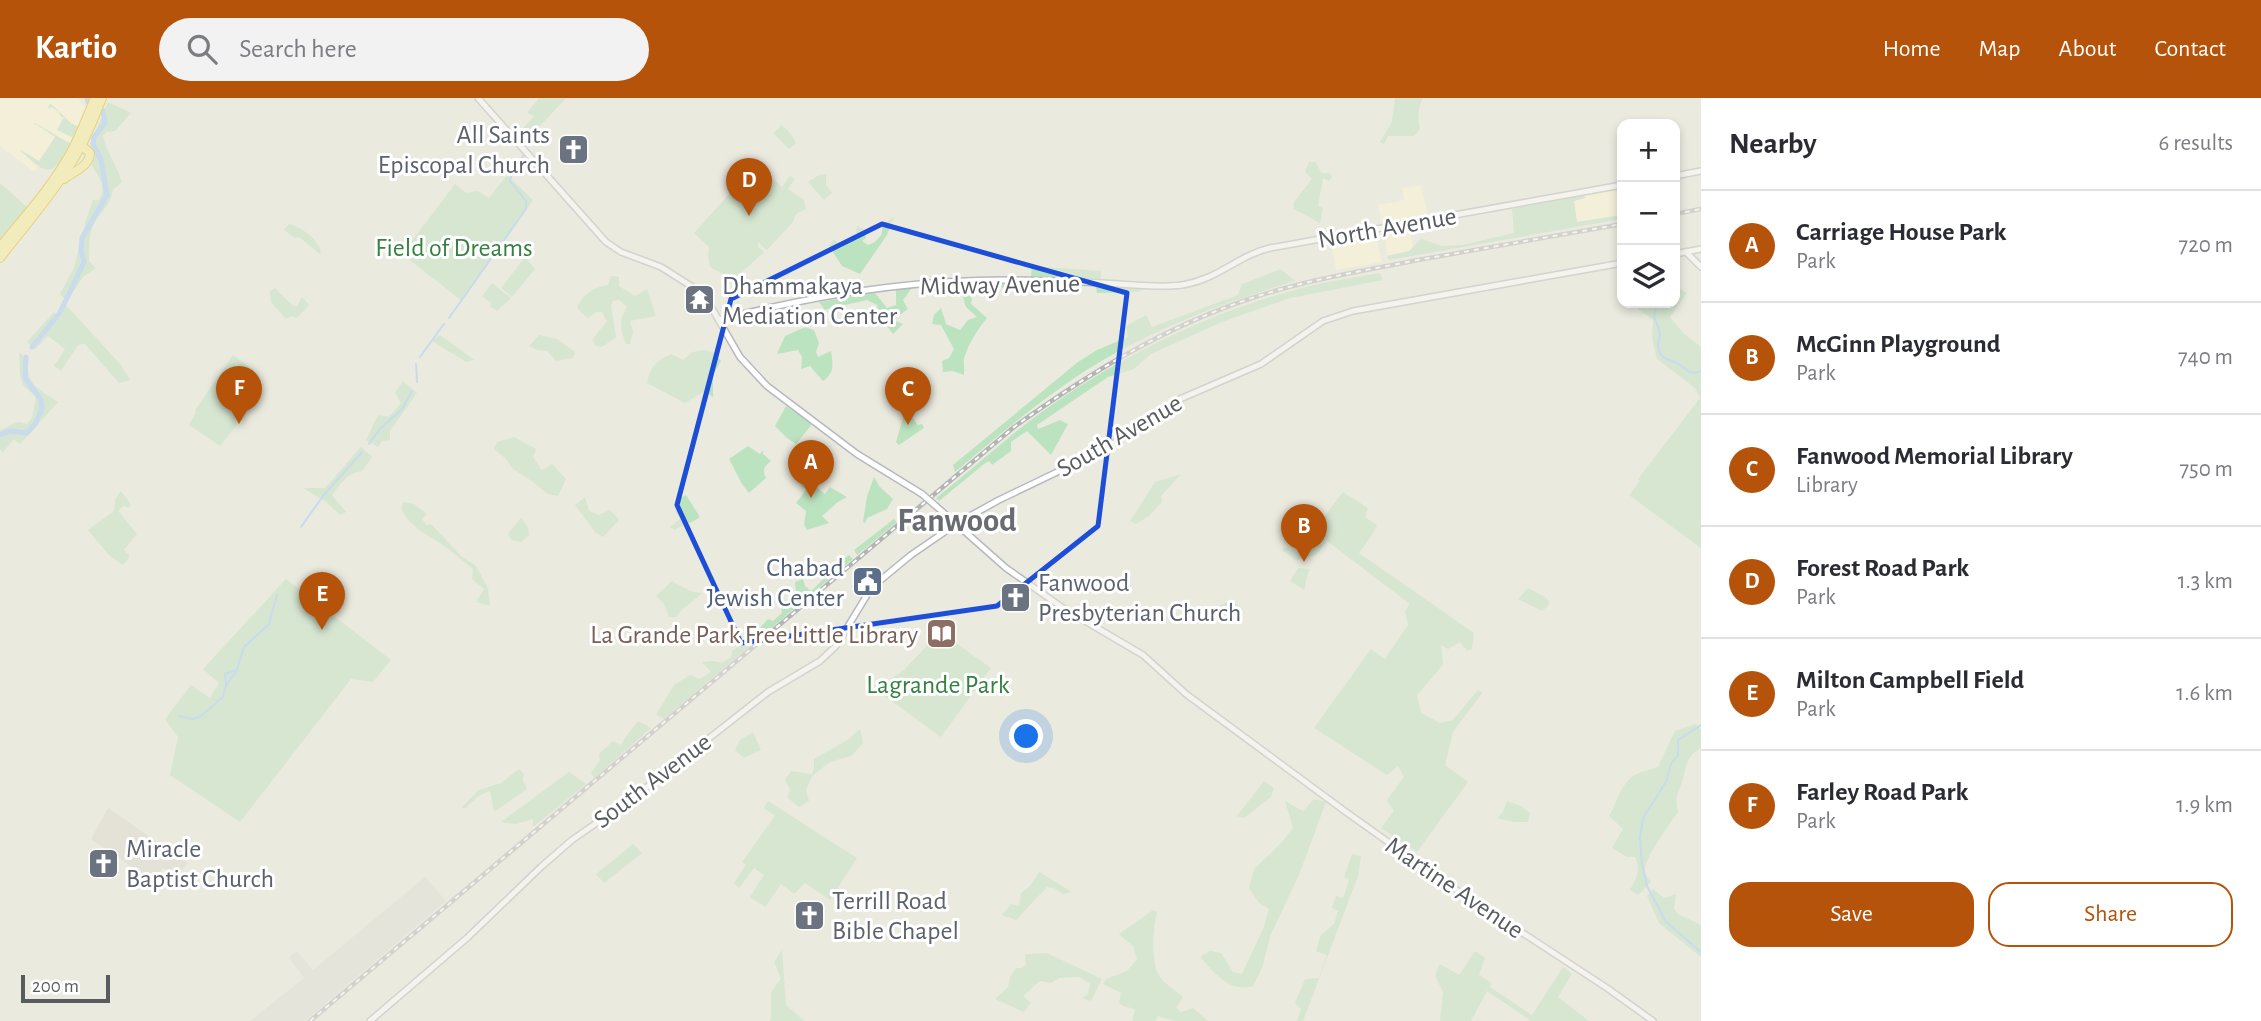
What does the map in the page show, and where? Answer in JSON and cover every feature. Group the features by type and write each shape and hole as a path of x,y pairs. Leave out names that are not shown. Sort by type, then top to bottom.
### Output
{"highway":[{"path":"0,247 42,198 64,165 98,99"},
{"path":"0,258 59,183 82,146 93,110"},
{"path":"59,183 89,160 90,153 82,146"}],"main road":[{"name":"Martine Avenue","path":"478,98 606,242 616,250 661,267 691,286 710,305 736,351 768,386 857,454 922,494 1000,563 1046,597 1143,655 1185,694 1443,881 1653,1021"},
{"path":"1680,175 1701,171"},
{"name":"North Avenue","path":"1157,286 1182,285 1203,280 1270,248 1617,186"},
{"path":"1680,253 1701,249"},
{"path":"1241,251 1247,257"},
{"path":"1686,252 1701,267"},
{"name":"South Avenue","path":"370,1021 470,936 572,840 640,792 758,699 820,661 836,646 879,581 911,555 956,525 1012,492 1106,448 1188,395 1269,360 1311,328 1332,317 1617,264"},
{"name":"Midway Avenue","path":"719,320 816,297 938,282 1030,280 1157,286"}],"highlighted area":[{"path":"882,224 1127,293 1098,526 997,606 741,643 677,505 731,299"}],"shaded area":[{"path":"0,98 78,98 85,107 70,146 58,167 44,158 34,172 0,146"},
{"path":"1421,185 1428,216 1384,224 1381,222 1378,205 1404,200 1402,188"},
{"path":"1616,189 1617,218 1577,224 1572,197"},
{"path":"1409,226 1414,251 1387,255 1384,231"},
{"path":"1375,233 1382,262 1336,270 1331,241"},
{"path":"108,808 187,863 177,877 163,868 154,882 91,839"},
{"path":"425,877 446,901 305,1021 250,1021 304,978 289,958 296,951 313,970"}],"green space":[{"path":"539,98 566,98 525,142 518,134 534,116 527,113"},
{"path":"1395,98 1423,98 1418,113 1420,129 1414,136 1388,136 1384,144 1380,142 1392,122"},
{"path":"108,102 131,113 115,131 106,132 103,136 122,182 113,190 110,200 91,230 89,261 96,268 83,277 67,301 60,294 74,268 93,200 99,200 101,195 101,182 91,164 94,156 90,145"},
{"path":"50,104 79,127 74,138 57,130 64,117 51,107 49,109"},
{"path":"35,123 71,144 59,163 49,170 37,165 19,149 39,161 55,137 36,124 33,125"},
{"path":"782,125 796,143 789,149 773,133"},
{"path":"1309,162 1316,162 1321,173 1330,173 1332,177 1329,181 1323,178 1318,206 1323,208 1320,223 1294,209 1294,202 1312,179 1305,172"},
{"path":"750,165 782,187 790,176 795,179 788,189 804,200 806,209 796,214 793,222 767,250 758,242 758,247 764,252 729,284 723,274 710,267 709,247 694,233 751,170"},
{"path":"826,174 826,185 832,193 824,200 808,182"},
{"name":"Field of Dreams","path":"507,175 533,200 462,301 402,254 455,184 466,193 478,191 489,198"},
{"path":"0,183 29,209 0,240"},
{"path":"1584,195 1585,198 1574,201 1577,222 1617,216 1617,220 1389,260 1387,256 1409,251 1421,239 1442,246 1463,245 1514,233 1512,209"},
{"path":"894,217 887,235 860,274 842,266 829,246 834,239 841,248 856,234 857,226 864,229 866,238 862,241 868,245 882,234 882,225"},
{"path":"289,224 310,235 321,255 299,237 295,238 284,230"},
{"path":"525,257 535,269 512,297 501,288"},
{"path":"1032,266 1101,271 1101,279 1031,277"},
{"path":"1281,269 1295,281 1187,319 1109,357 1051,395 955,472 953,465 1078,362 1097,350 1128,337 1126,326 1146,315 1152,327 1238,295 1242,284"},
{"path":"1380,273 1383,280 1290,298 1222,322 1151,354 1134,369 1108,377 1037,425 1038,429 1060,420 1068,424 1051,455 1027,431 1011,442 1011,451 992,465 989,461 939,501 936,498 1013,434 1069,393 1164,339 1267,298 1321,283"},
{"path":"611,276 619,277 619,286 635,296 647,289 656,316 630,321 633,332 630,344 626,344 621,326 627,307 619,300 613,301 611,306 616,337 602,347 596,346 592,340 607,321 602,312 596,312 588,318 577,308 590,292 608,285"},
{"path":"492,283 511,298 497,311 482,296"},
{"path":"999,283 1049,283 1049,289 1031,291 999,287"},
{"path":"965,287 972,299 971,304 987,318 966,352 964,375 953,371 943,372 942,361 949,358 954,349 941,325 932,324 934,315 941,308 946,324 960,330 968,320 977,317 966,307 960,288"},
{"path":"1096,287 1142,289 1139,292 1097,293"},
{"path":"275,288 293,306 297,306 302,297 309,305 297,318 291,316 286,319 271,302 270,291"},
{"path":"912,288 903,300 908,309 893,320 903,324 893,334 879,315 877,305 867,300 825,310 819,302 875,293 887,308 896,305 896,290"},
{"path":"1680,289 1687,293 1680,303"},
{"path":"66,305 120,364 130,380 119,383 85,344 78,345 61,371 54,366 65,349 48,336 35,349 27,342 54,312 60,318"},
{"path":"1676,308 1670,317 1683,333 1701,347 1701,548 1629,495 1640,481 1638,479 1700,398 1695,388 1657,359 1652,338 1653,320 1638,309"},
{"path":"805,327 814,330 819,343 816,352 818,357 831,351 833,364 823,381 810,366 801,369 802,357 798,350 777,354 785,336"},
{"path":"440,335 474,360 466,362 432,341"},
{"path":"539,335 557,339 575,352 573,358 556,361 547,351 529,346"},
{"path":"19,352 28,360 31,381 58,402 20,444 14,439 3,452 0,449 0,430 18,422 27,424 32,418 36,397 23,385"},
{"path":"693,352 713,352 721,361 713,375 713,397 705,391 685,403 647,383 652,368 671,354 683,360"},
{"path":"233,355 254,370 246,381 262,394 220,446 189,425 195,410"},
{"path":"403,381 417,393 390,431 390,440 382,441 378,447 366,440 378,415 389,417 401,403 395,393"},
{"path":"907,404 910,408 907,411 918,425 922,424 924,428 899,445 896,442"},
{"path":"786,406 812,424 796,444 775,426"},
{"path":"514,437 536,449 533,457 542,470 552,464 566,479 558,496 548,494 513,469 494,449 497,442"},
{"path":"748,446 760,454 763,450 763,454 771,461 764,468 766,478 749,493 729,459"},
{"path":"361,447 372,457 362,471 348,477 332,495 346,512 340,515 326,502 303,488 325,488"},
{"path":"1181,474 1161,496 1162,502 1149,516 1136,524 1130,521 1155,482"},
{"path":"798,477 808,489 813,484 825,494 830,487 847,497 822,516 829,523 807,530 804,525 806,511 796,503 806,490 796,480"},
{"path":"874,477 893,499 887,509 867,518 865,523 867,496"},
{"path":"121,491 131,505 129,508 123,506 118,511 137,534 124,550 129,555 122,565 109,555 88,530 114,511 115,500"},
{"path":"1343,492 1368,508 1365,517 1377,525 1359,553 1474,633 1472,649 1467,651 1460,642 1448,649 1441,645 1443,665 1417,695 1421,713 1440,723 1453,720 1478,690 1482,693 1453,732 1445,765 1468,782 1417,852 1381,828 1394,811 1387,800 1404,777 1398,766 1387,775 1314,728 1371,649 1385,659 1408,625 1405,611 1410,604 1327,541 1316,555 1295,560 1282,550 1285,547 1298,553 1314,545 1321,535 1317,526"},
{"path":"686,495 700,517 675,530 670,527 680,519 675,511 680,498"},
{"path":"585,497 589,511 599,515 610,510 619,520 603,537 595,532 575,505"},
{"path":"403,502 414,504 427,514 422,519 426,525 431,524 461,556 476,566 488,588 490,606 476,602 484,589 472,579 473,569 409,521 401,509"},
{"path":"521,518 528,527 529,535 521,542 511,540 508,534"},
{"path":"894,519 897,522 857,555 854,550"},
{"path":"849,555 853,559 664,719 656,715 674,685 690,675 700,679 711,672 702,662 722,663 768,619 773,621 782,613 783,601 791,601 796,593 795,582 803,579 805,586 811,591"},
{"path":"1298,568 1309,569 1304,590 1290,581"},
{"path":"286,579 391,660 373,682 351,679 240,822 170,775 178,737 165,719 191,685 210,698 219,683 203,669"},
{"path":"672,581 690,591 702,593 676,617 669,617 664,604 656,596"},
{"path":"1528,588 1547,598 1550,604 1542,611 1518,599"},
{"path":"1231,600 1243,609 1234,622 1219,606"},
{"name":"Lagrande Park","path":"940,632 991,668 941,737 875,689 904,670"},
{"path":"638,721 651,728 594,778 591,773 600,760 599,754 613,741 621,745"},
{"path":"1696,724 1701,730 1701,748 1688,760 1677,798 1678,812 1648,859 1645,872 1651,882 1638,895 1630,890 1637,874 1635,857 1627,857 1612,848 1623,829 1609,816 1621,791 1632,777 1658,767 1675,731"},
{"path":"860,729 863,743 851,756 830,762 812,776 806,790 809,801 799,807 787,797 790,790 785,780 791,771 812,774 814,759 849,739"},
{"path":"753,732 761,750 744,758 735,750 740,740"},
{"path":"519,769 524,774 523,780 527,789 494,812 490,791 480,795 464,809 462,807 479,790 501,783"},
{"path":"569,772 586,784 533,827 533,819 516,824 501,822"},
{"path":"1264,781 1274,788 1271,797 1244,818 1237,816"},
{"path":"1314,799 1326,802 1299,875 1271,934 1262,968 1253,986 1237,987 1230,984 1200,957 1210,951 1221,953 1233,972 1242,974 1263,929 1269,909 1259,903 1249,888 1254,869 1293,828 1285,801 1303,811"},
{"path":"768,801 857,858 830,900 805,883 794,894 781,884 765,907 750,897 764,875 754,868 739,888 734,883 746,865 742,862 775,816 764,808"},
{"path":"1507,801 1530,813 1528,822 1497,818 1503,812"},
{"path":"633,844 642,853 604,883 596,874"},
{"path":"1352,854 1361,856 1358,876 1303,1021 1297,1021 1301,1009 1295,1003 1305,979 1319,978 1327,955 1316,951 1321,935 1334,924 1338,911 1332,908 1336,896 1343,898 1349,880 1344,877"},
{"path":"1039,872 1072,892 1063,894 1047,887 1016,920 1002,915 1011,904 1019,906 1021,893 1030,886"},
{"path":"1653,889 1664,898 1676,894 1674,909 1678,914 1701,925 1701,957 1659,923 1647,896"},
{"path":"1153,910 1157,912 1153,943 1158,974 1183,997 1176,1007 1181,1012 1193,1008 1208,1021 1175,1021 1158,1016 1155,1021 1132,1021 1135,1009 1119,1003 1121,993 1103,984 1106,979 1127,971 1137,959 1133,946 1119,934"},
{"path":"782,950 786,1005 804,1021 769,1021 771,993 781,978 774,962"},
{"path":"1475,951 1485,958 1479,975 1492,983 1490,987 1532,1015 1563,967 1572,974 1558,997 1589,1021 1531,1021 1487,991 1471,1021 1440,1021 1443,992 1435,976 1440,964 1459,975"},
{"path":"1047,953 1102,979 1091,1001 1082,998 1088,994 1090,984 1080,977 1059,978 1051,983 1040,981 1023,996 1031,1003 1024,1012 995,999 1008,987 1016,968 1026,965 1025,954"}],"waterway":[{"path":"87,98 88,102"},
{"path":"32,347 59,314 71,290 84,262 82,238 107,195 101,160 93,144 94,137 105,123 103,111"},
{"path":"449,318 526,209 526,201 510,181 512,172 523,156"},
{"path":"1656,308 1654,316 1660,333 1660,353 1690,372 1701,371"},
{"path":"420,357 444,324"},
{"path":"0,435 10,431 27,433 42,409 41,400 25,378 26,357"},
{"path":"416,364 417,382"},
{"path":"369,444 380,429 402,409 412,391"},
{"path":"301,527 323,496 362,452"},
{"path":"179,716 193,719 201,716 223,697 226,685 236,672 244,647 269,624 277,595"},
{"path":"226,685 225,674 236,670"},
{"path":"1701,725 1678,740 1678,755 1671,764 1666,782 1643,818 1640,838 1647,886 1666,922 1701,952"}],"railway":[{"path":"1680,213 1701,209"},
{"path":"310,1021 1014,427 1099,371 1188,323 1272,292 1376,268 1617,225"}],"place":[{"name":"All Saints Episcopal Church","path":"573,149"},
{"name":"Forest Road Park","path":"749,216"},
{"name":"Dhammakaya Mediation Center","path":"699,300"},
{"name":"Farley Road Park","path":"239,424"},
{"name":"Fanwood Memorial Library","path":"908,425"},
{"name":"Carriage House Park","path":"811,498"},
{"name":"McGinn Playground","path":"1304,562"},
{"name":"Chabad Jewish Center","path":"867,582"},
{"name":"Fanwood Presbyterian Church","path":"1015,597"},
{"name":"Milton Campbell Field","path":"322,630"},
{"name":"La Grande Park Free Little Library","path":"941,634"},
{"name":"Miracle Baptist Church","path":"103,863"},
{"name":"Terrill Road Bible Chapel","path":"809,915"}],"district":[{"name":"Fanwood","path":"957,519"}]}
